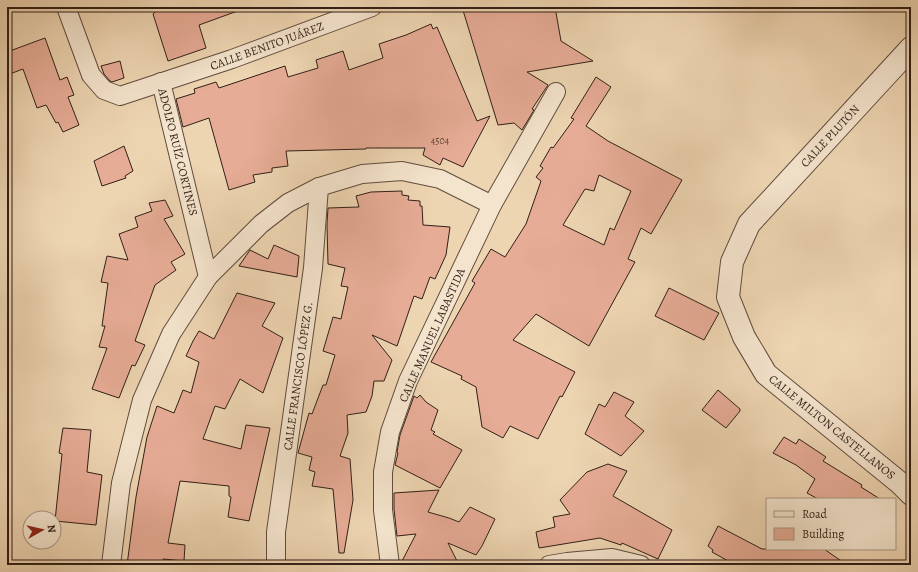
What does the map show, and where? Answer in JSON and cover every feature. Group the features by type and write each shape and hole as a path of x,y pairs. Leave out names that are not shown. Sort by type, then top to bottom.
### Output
{"street":[{"name":"ADOLFO RUÍZ CORTINES","path":"66,7 91,75 104,90 120,96 161,82 208,277"},
{"name":"CALLE BENITO JUÁREZ","path":"161,82 232,59 372,7"},
{"name":"CALLE PLUTÓN","path":"749,224 911,48"},
{"name":"CALLE MANUEL LABASTIDA","path":"390,565 383,510 383,472 390,432 408,381 492,205 556,92"},
{"path":"111,565 121,483 142,400 171,334 208,277 261,224 288,203 319,187 362,174 402,171 440,179 492,205"},
{"name":"CALLE FRANCISCO LÓPEZ G.","path":"276,565 276,532 313,268 319,187"},
{"name":"CALLE MILTON CASTELLANOS","path":"749,224 732,262 728,297 744,337 766,374 900,483 911,494"},
{"path":"549,565 612,558 641,565"}],"building":[{"path":"160,7 243,7 243,9 199,25 206,48 168,61 153,14"},
{"path":"462,7 555,7 561,41 593,61 527,72 548,85 532,109 534,110 522,130 514,123 498,125"},
{"path":"431,24 433,29 437,27 477,121 490,116 463,167 443,158 440,165 423,155 425,148 366,148 286,151 288,166 272,168 272,172 253,175 255,182 229,190 209,118 183,127 176,99 195,93 194,89 216,82 219,88 285,66 288,77 318,68 316,60 343,51 349,70 383,58 379,44 406,35"},
{"path":"45,38 60,80 67,77 74,95 68,97 79,125 63,132 46,105 37,108 23,69 7,75 7,52"},
{"path":"120,61 124,78 112,82 104,74 101,66"},
{"path":"596,77 611,87 586,126 608,141 682,180 651,234 641,228 628,259 635,262 589,346 536,314 513,340 575,372 562,397 560,396 538,439 510,426 503,438 482,427 476,387 461,379 462,376 431,362 475,283 472,281 491,249 505,257 526,224 541,181 536,177 543,168 540,166 551,147 553,148 574,119 571,118","holes":["599,175 631,191 614,230 610,228 604,245 563,225 585,189 594,191"]},
{"path":"124,146 133,171 125,176 126,178 102,186 94,161"},
{"path":"402,191 402,195 409,196 408,200 420,201 420,206 422,206 423,225 450,227 446,255 435,279 430,277 422,299 414,296 397,346 372,335 392,360 384,381 374,381 372,396 366,412 347,415 348,433 340,456 350,459 353,500 344,553 339,553 333,489 312,486 315,472 309,470 312,457 298,453 309,413 312,414 323,385 326,385 335,355 323,351 333,317 341,319 348,287 341,286 345,268 328,264 328,208 359,207 356,196 371,192"},
{"path":"165,200 173,216 164,219 185,254 171,262 176,270 155,285 135,341 145,345 135,366 132,365 119,398 92,389 107,348 99,347 105,326 102,326 108,283 101,282 107,256 128,260 119,234 138,227 135,217 152,211 149,203"},
{"path":"274,245 299,256 297,277 239,266 250,250 268,259"},
{"path":"669,288 719,313 704,340 655,316"},
{"path":"237,293 275,303 262,326 283,338 263,393 240,379 225,409 215,406 203,439 241,449 246,425 270,428 249,521 228,517 231,497 229,496 229,486 180,481 168,543 185,545 184,561 163,559 162,565 127,565 136,497 147,437 157,406 174,413 183,390 191,393 199,362 186,356 199,331 214,339"},
{"path":"718,390 740,409 726,428 702,410"},
{"path":"614,392 634,402 625,416 644,431 621,456 585,434 599,404 605,407"},
{"path":"420,395 426,402 438,410 431,430 435,432 433,434 462,450 440,488 395,465 400,435 414,396 417,398"},
{"path":"63,428 91,430 87,472 102,475 96,525 62,522 62,510 56,510 62,454 59,453"},
{"path":"784,437 796,444 799,439 826,457 823,461 862,485 861,487 878,498 816,498 807,493 815,479 796,465 773,453"},
{"path":"608,464 627,471 613,496 672,530 658,559 622,543 621,545 600,538 539,548 536,532 555,527 553,517 570,514 560,500 587,472"},
{"path":"439,490 428,512 459,522 470,507 495,519 482,546 476,555 448,543 459,565 400,565 416,534 397,536 394,493"},
{"path":"718,526 762,549 825,550 847,565 746,565 740,561 730,562 712,552 713,550 708,546"}]}
